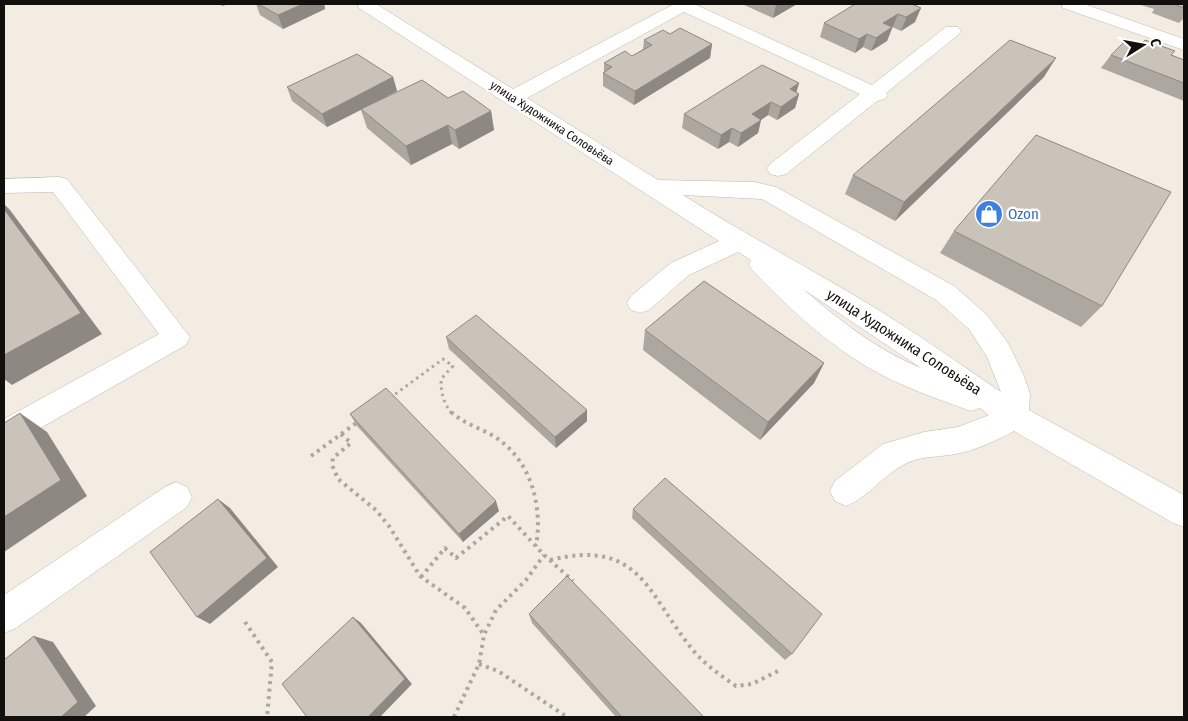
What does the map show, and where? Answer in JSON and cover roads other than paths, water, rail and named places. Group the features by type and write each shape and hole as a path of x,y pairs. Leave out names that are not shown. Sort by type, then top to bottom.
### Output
{"street":[{"path":"512,98 684,4 875,94"},
{"path":"1069,4 1184,45"},
{"name":"улица Художника Соловьёва","path":"379,6 512,98 739,242 805,308 849,341 899,370 1014,416 1184,512"},
{"path":"778,169 875,94 952,31"},
{"path":"4,186 59,184 177,337 4,434"},
{"path":"652,187 768,192 945,294 978,322 998,351 1016,394 1014,416 976,435 958,440 924,444 894,454 846,491"},
{"path":"640,303 680,269 739,242"},
{"path":"4,616 176,496"}],"place":[{"name":"Ozon","path":"989,214"}]}
